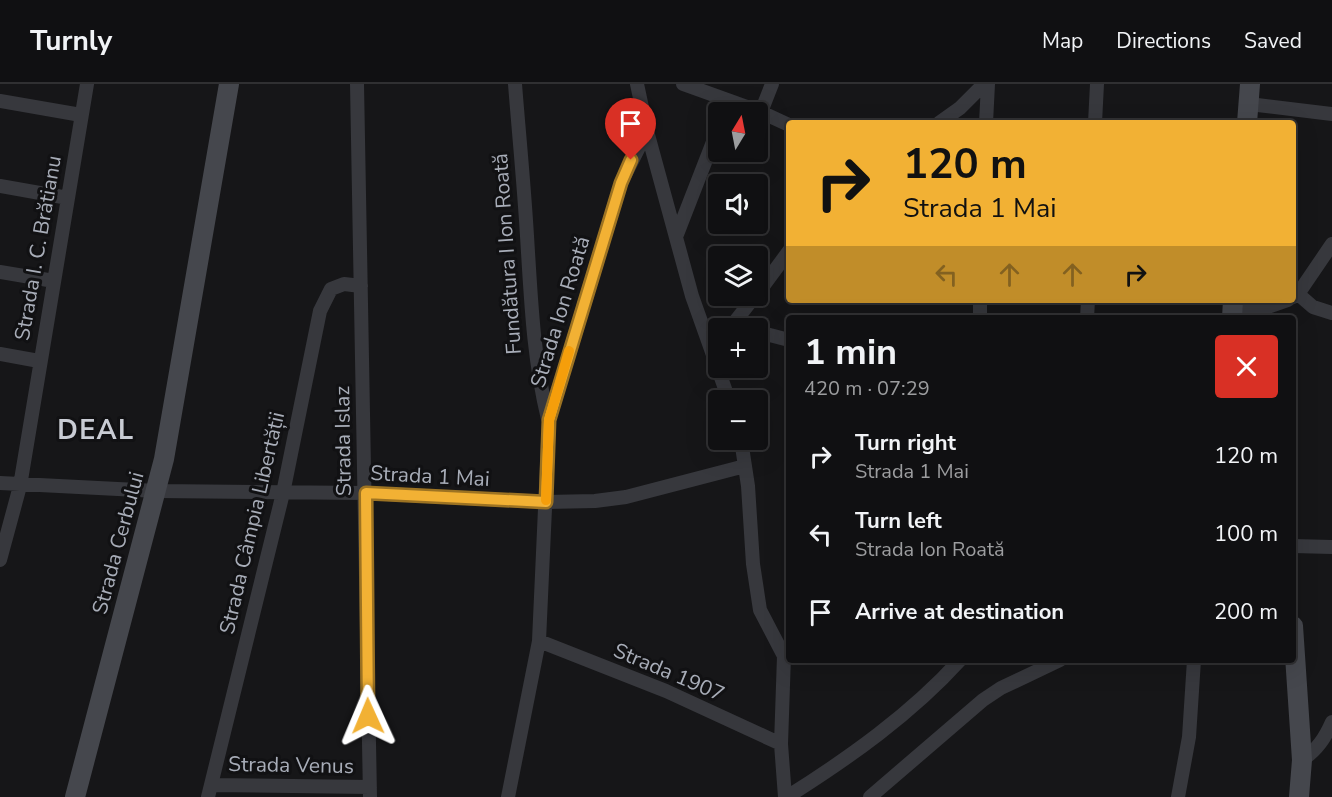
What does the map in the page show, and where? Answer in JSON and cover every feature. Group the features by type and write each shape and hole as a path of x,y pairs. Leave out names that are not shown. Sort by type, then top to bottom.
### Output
{"street":[{"name":"Strada I. C. Brătianu","path":"0,560 20,486 39,361 87,84"},
{"name":"Strada Cerbului","path":"75,797 157,491 229,84"},
{"name":"Strada Islaz","path":"357,84 370,792"},
{"name":"Fundătura I Ion Roată","path":"515,84 534,342 539,381 549,420"},
{"path":"637,84 647,131 692,296 708,331"},
{"path":"683,84 717,102"},
{"path":"765,102 772,84"},
{"path":"943,120 986,84"},
{"path":"986,84 986,120"},
{"path":"1095,120 1097,84"},
{"path":"1250,84 1248,114 1332,114"},
{"path":"0,101 81,115"},
{"path":"768,115 786,124"},
{"name":"Strada Ion Roată","path":"508,797 539,641 549,420 621,183 636,148 647,131"},
{"path":"676,237 708,155"},
{"path":"0,186 68,198"},
{"path":"1296,293 1332,244"},
{"path":"768,278 786,255"},
{"path":"0,272 54,281"},
{"name":"Strada Câmpia Libertății","path":"210,791 283,493 320,311 331,289 344,284 361,286"},
{"path":"1296,298 1332,313"},
{"path":"1233,309 1268,307 1278,303"},
{"path":"768,335 786,339"},
{"path":"0,354 39,361"},
{"path":"743,450 753,564 760,610 786,649"},
{"name":"Strada 1 Mai","path":"0,483 20,486 157,491 366,493 546,502 595,501 626,497 746,466"},
{"path":"1296,546 1332,547"},
{"name":"Strada 1907","path":"539,641 666,691 781,744"},
{"path":"786,663 781,744 786,797 835,766 907,711 926,696 957,663"},
{"path":"870,797 983,700 1001,688 1054,663"},
{"path":"1178,797 1189,737 1194,663"},
{"path":"1295,663 1302,760 1299,797"},
{"path":"1302,760 1311,754 1321,742 1332,722"},
{"name":"Strada Venus","path":"210,791 370,792"}],"slow traffic":[{"path":"546,500 549,420 569,351"}],"district":[{"name":"DEAL","path":"96,430"}],"route":[{"path":"368,716 366,493 546,502 549,420 621,183 631,160"}]}
